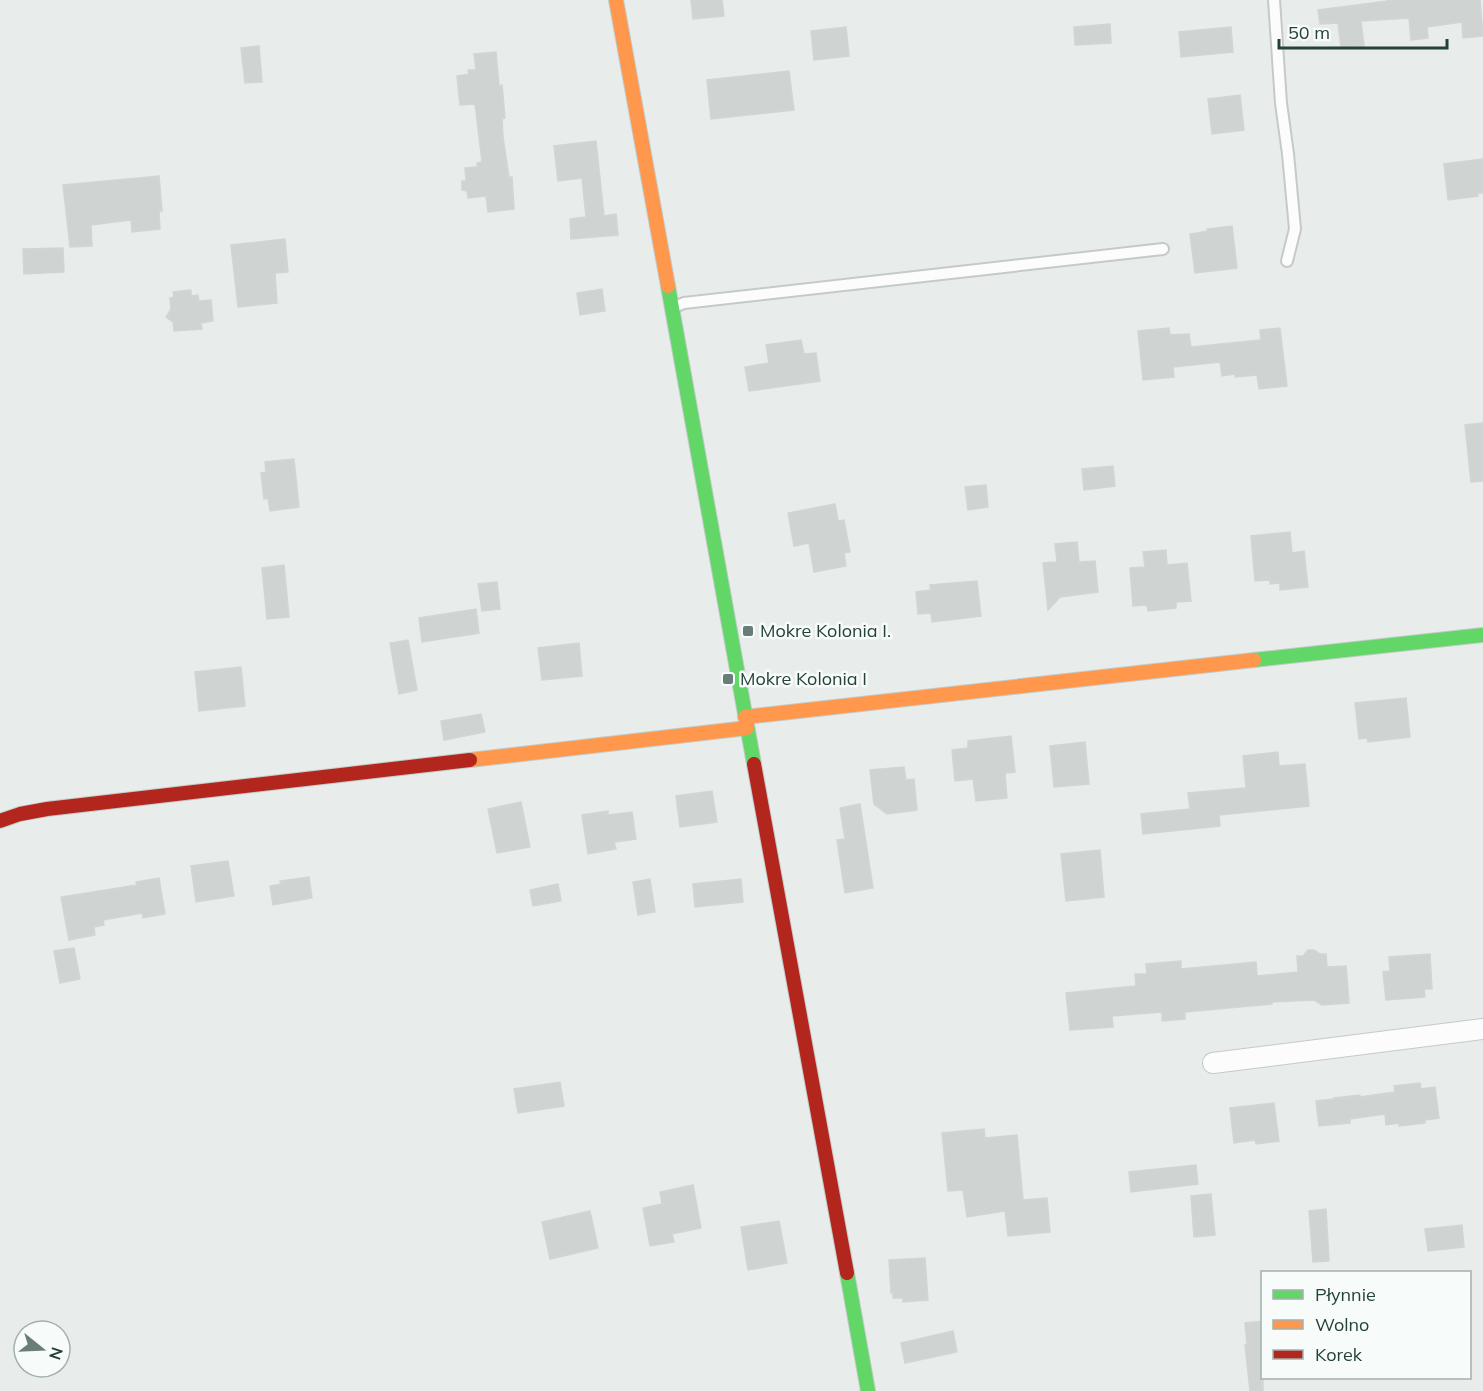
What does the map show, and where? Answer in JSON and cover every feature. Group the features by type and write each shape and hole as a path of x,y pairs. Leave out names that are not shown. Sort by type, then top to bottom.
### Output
{"street":[{"path":"616,0 868,1391"},
{"path":"0,821 20,814 47,809 746,722 1483,635"},
{"path":"1213,1063 1483,1029"}],"lane":[{"path":"1274,0 1281,103 1294,229 1287,261"},
{"path":"672,308 684,303 1163,249"}],"building":[{"path":"691,0 722,0 724,16 693,19"},
{"path":"1387,0 1480,0 1483,36 1463,38 1462,22 1427,27 1428,38 1411,40 1409,18 1361,21 1364,46 1341,48 1338,23 1320,24 1318,10"},
{"path":"1110,24 1111,43 1075,45 1074,27"},
{"path":"846,27 849,56 814,60 811,31"},
{"path":"1231,27 1233,52 1181,57 1179,32"},
{"path":"259,46 262,82 245,83 241,48"},
{"path":"496,52 505,118 502,119 503,137 509,177 512,177 514,209 488,212 486,196 468,198 467,191 462,190 462,181 466,181 465,168 477,167 477,163 482,162 475,104 460,105 457,76 469,74 468,70 476,70 474,54"},
{"path":"789,71 794,110 711,119 707,80"},
{"path":"1240,95 1244,130 1212,134 1208,99"},
{"path":"596,141 604,216 616,214 618,235 571,239 570,219 586,217 582,178 558,181 554,146"},
{"path":"1483,159 1483,193 1478,193 1478,196 1448,200 1444,164"},
{"path":"159,176 162,211 159,211 160,229 132,232 131,220 91,225 92,246 70,247 63,185"},
{"path":"1232,226 1237,268 1195,273 1190,234"},
{"path":"285,239 288,272 275,273 277,303 238,307 231,245"},
{"path":"63,248 64,272 24,274 23,249"},
{"path":"602,289 605,311 580,315 577,293"},
{"path":"191,290 191,296 198,295 199,301 211,300 213,321 201,323 202,329 174,331 173,322 166,317 171,309 170,298 174,297 173,292"},
{"path":"1169,328 1170,335 1189,334 1191,347 1261,340 1260,330 1280,328 1287,386 1259,389 1257,375 1222,376 1220,362 1173,367 1174,377 1143,380 1138,331"},
{"path":"801,340 804,354 816,353 820,381 749,391 745,367 769,363 766,345"},
{"path":"1483,423 1483,481 1471,482 1465,425"},
{"path":"294,459 299,507 270,511 268,498 264,499 261,473 266,472 265,462"},
{"path":"1113,466 1115,486 1084,490 1082,469"},
{"path":"986,485 988,507 968,510 965,487"},
{"path":"835,504 838,521 844,520 850,552 844,553 846,566 814,572 809,543 794,546 788,513"},
{"path":"1290,532 1292,553 1304,551 1308,587 1280,590 1280,583 1270,584 1270,580 1255,581 1251,536"},
{"path":"1077,542 1079,562 1095,561 1098,592 1060,597 1048,610 1043,563 1057,562 1055,544"},
{"path":"1166,550 1167,565 1187,563 1191,601 1176,602 1176,608 1148,611 1147,605 1133,606 1130,568 1145,567 1143,552"},
{"path":"284,565 289,617 267,619 262,568"},
{"path":"977,581 981,616 932,622 931,613 918,614 916,592 931,590 930,585"},
{"path":"497,582 500,609 482,611 478,584"},
{"path":"476,609 479,633 422,642 419,618"},
{"path":"408,640 417,690 399,694 390,643"},
{"path":"579,643 582,676 542,680 538,648"},
{"path":"241,667 245,706 199,711 195,672"},
{"path":"1406,698 1410,737 1368,742 1367,738 1359,739 1355,703"},
{"path":"481,714 485,732 444,740 441,721"},
{"path":"1011,736 1015,772 1005,773 1007,798 976,801 973,779 955,781 952,750 968,748 968,741"},
{"path":"1085,742 1089,784 1054,787 1050,746"},
{"path":"1278,752 1279,766 1305,764 1309,806 1219,815 1220,826 1143,834 1141,814 1190,809 1188,793 1246,788 1243,756"},
{"path":"904,767 906,780 914,779 917,810 887,814 874,804 870,770"},
{"path":"712,791 717,822 680,827 676,796"},
{"path":"521,802 530,847 497,853 488,809"},
{"path":"860,804 873,888 845,893 837,840 845,839 840,808"},
{"path":"608,811 608,815 632,812 636,839 614,842 616,849 588,854 582,815"},
{"path":"1100,850 1104,897 1066,901 1061,854"},
{"path":"228,861 234,896 196,902 191,866"},
{"path":"309,877 312,898 273,905 270,886 281,884 280,881"},
{"path":"159,878 165,914 143,918 142,913 103,920 104,925 94,927 95,935 69,940 61,897 137,885 136,882"},
{"path":"650,879 655,912 638,915 633,882"},
{"path":"741,879 743,902 695,907 693,884"},
{"path":"558,884 561,901 533,906 530,890"},
{"path":"74,948 80,979 60,983 54,951"},
{"path":"1308,950 1326,954 1327,967 1346,966 1349,1003 1322,1005 1314,1000 1272,1002 1272,1004 1185,1012 1185,1019 1162,1021 1162,1012 1112,1016 1113,1027 1070,1030 1066,993 1136,986 1135,974 1147,974 1146,964 1181,961 1181,969 1256,962 1257,976 1298,972 1297,956 1303,956"},
{"path":"1430,954 1432,989 1424,989 1425,997 1386,1000 1383,972 1390,971 1389,957"},
{"path":"560,1082 564,1106 518,1113 514,1089"},
{"path":"1420,1083 1421,1089 1435,1087 1439,1118 1425,1120 1425,1123 1399,1126 1399,1123 1386,1125 1385,1114 1350,1119 1350,1123 1319,1126 1316,1101 1395,1092 1394,1086"},
{"path":"1274,1103 1279,1141 1256,1144 1255,1140 1234,1143 1230,1108"},
{"path":"984,1129 985,1138 1017,1135 1023,1200 1047,1198 1050,1232 1008,1236 1005,1211 967,1217 963,1190 948,1191 942,1133"},
{"path":"1196,1165 1198,1184 1131,1192 1129,1172"},
{"path":"693,1185 701,1228 672,1234 674,1242 650,1246 643,1208 662,1204 660,1192"},
{"path":"1211,1194 1215,1235 1194,1237 1191,1196"},
{"path":"1326,1209 1329,1261 1313,1262 1309,1211"},
{"path":"590,1211 598,1248 550,1259 542,1222"},
{"path":"779,1221 787,1263 748,1270 741,1227"},
{"path":"1462,1225 1464,1247 1428,1251 1425,1229"},
{"path":"925,1258 928,1300 903,1302 903,1298 893,1298 889,1260"},
{"path":"1261,1321 1263,1391 1250,1391 1245,1323"},
{"path":"953,1331 957,1352 905,1363 901,1343"}],"traffic: fast":[{"path":"668,286 754,764"},
{"path":"1254,660 1483,635"},
{"path":"847,1273 868,1391"}],"traffic: slow":[{"path":"616,0 668,286"},
{"path":"745,717 1254,660"},
{"path":"470,760 747,728"}],"traffic: jam":[{"path":"0,821 20,814 47,809 470,760"},
{"path":"754,764 847,1273"}],"place":[{"name":"Mokre Kolonia I.","path":"748,631"},
{"name":"Mokre Kolonia I","path":"728,679"}]}
